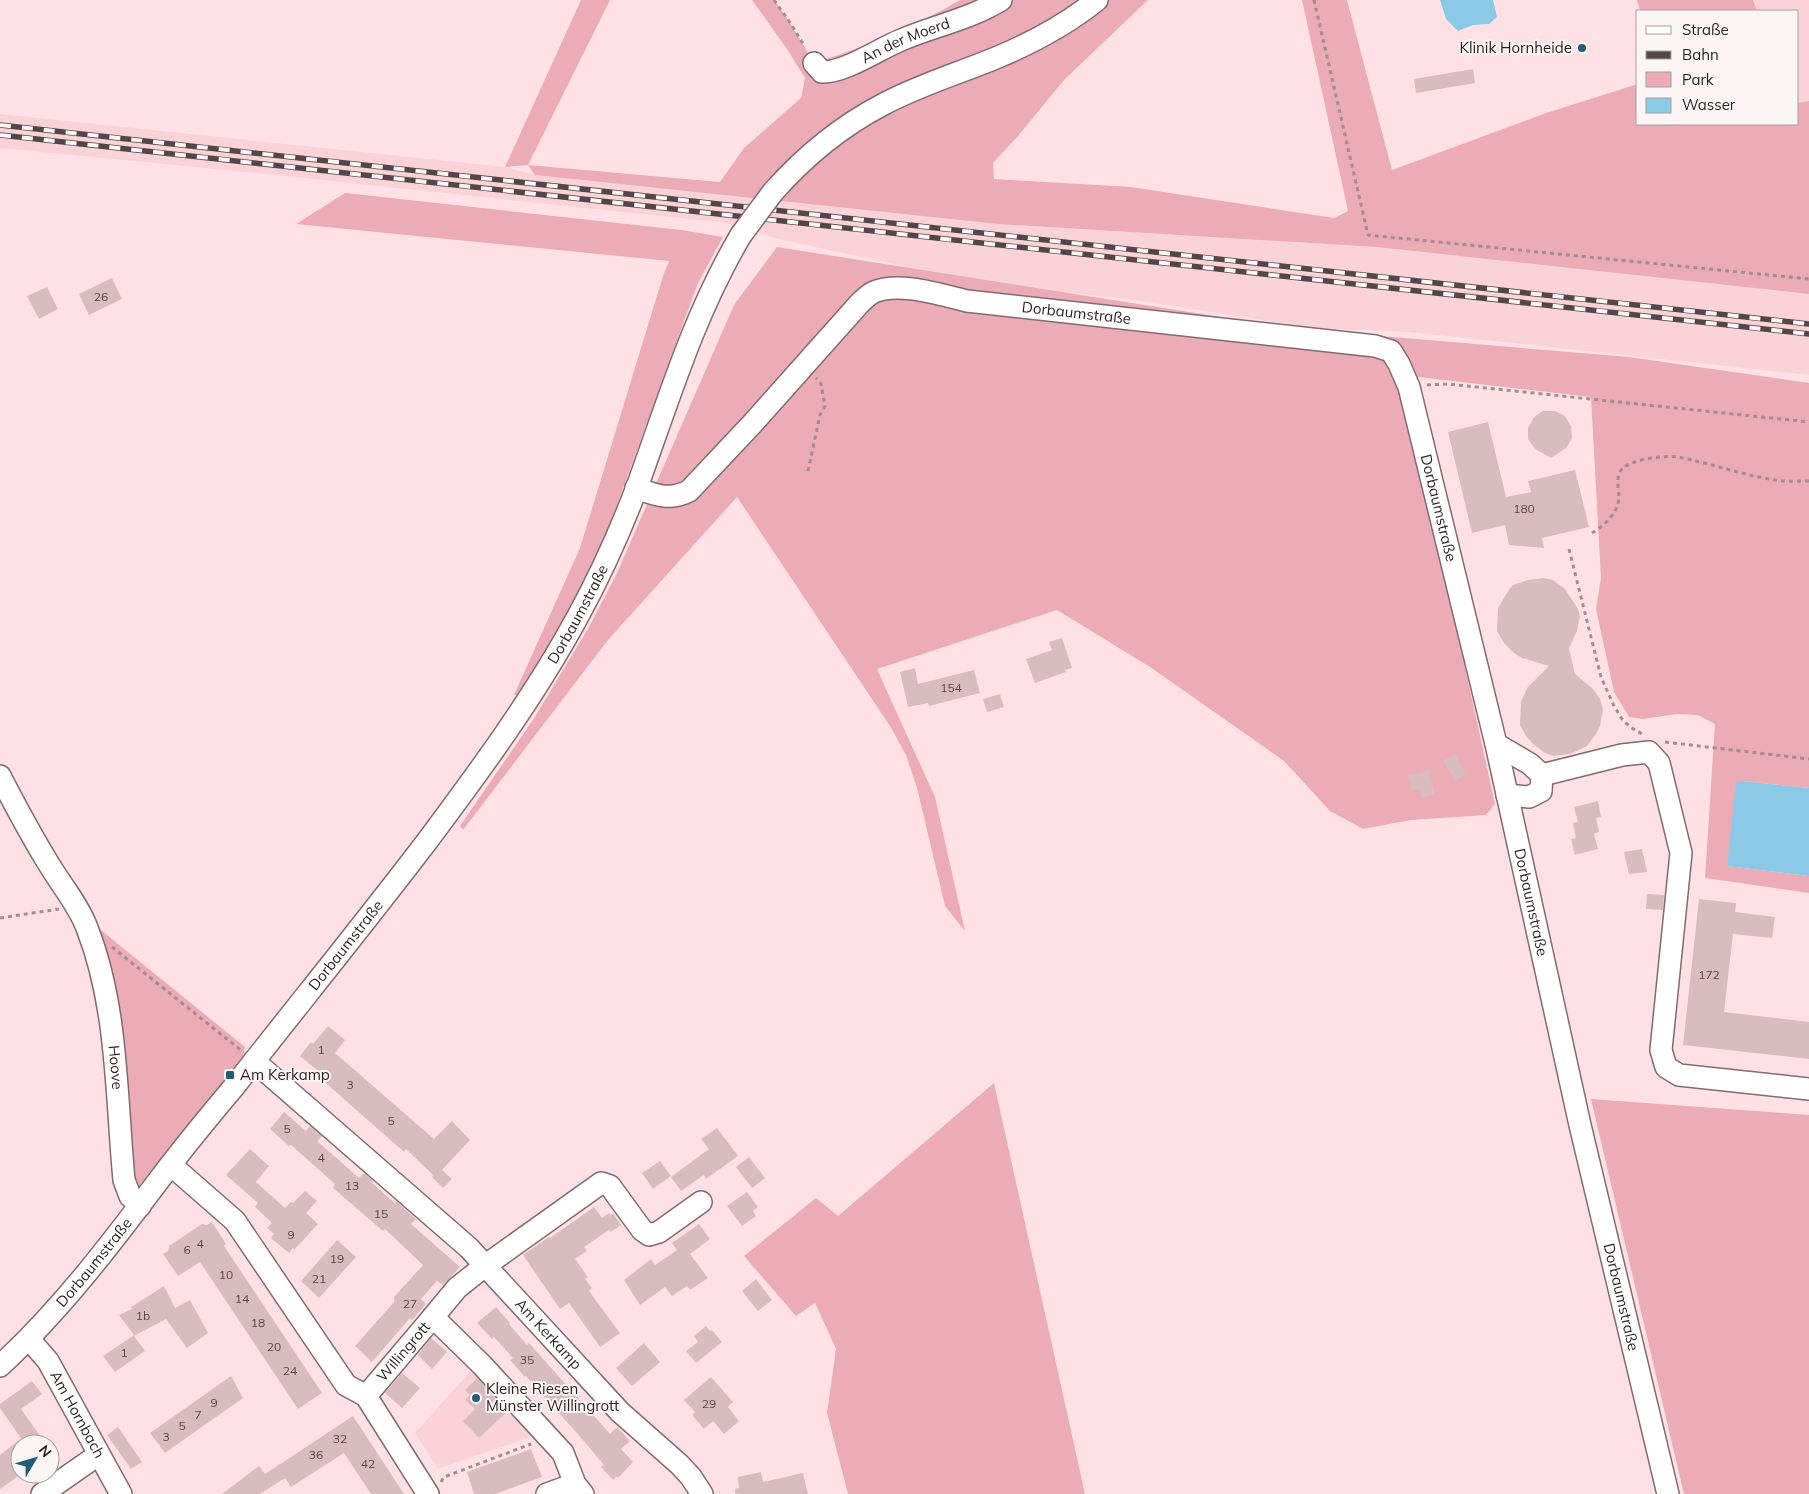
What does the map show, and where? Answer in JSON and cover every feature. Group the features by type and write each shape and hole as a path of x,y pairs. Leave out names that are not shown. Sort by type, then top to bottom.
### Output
{"street":[{"name":"An der Moerd","path":"814,63 822,72 838,70 900,40 984,10 1001,0"},
{"name":"Dorbaumstraße","path":"0,1366 29,1339 97,1261 171,1164 326,972 418,853 472,781 522,709 576,620 604,564 636,488 668,397 714,282 741,234 772,192 812,152 857,119 918,88 1026,45 1065,23 1096,1"},
{"name":"Dorbaumstraße","path":"636,488 667,497 679,496 689,491 859,304 873,292 890,288 967,301 1375,346 1390,351 1399,364 1409,386 1508,795 1580,1125 1668,1494"},
{"path":"1496,744 1530,764 1542,775"},
{"path":"1542,775 1622,755 1649,752 1659,763 1681,853 1661,1050 1666,1067 1679,1075 1809,1088"},
{"path":"1508,795 1529,797 1541,791 1542,775"},
{"name":"Hoove","path":"0,776 31,835 86,926 95,951 104,986 115,1064 124,1180 130,1196 140,1206"},
{"name":"Am Kerkamp","path":"254,1061 486,1264 620,1412 680,1465 691,1477 702,1494"},
{"name":"Willingrott","path":"171,1164 235,1221 346,1385 366,1396 427,1493"},
{"path":"434,1317 457,1288 486,1264 601,1183 610,1186 642,1230 649,1235 660,1232 701,1202"},
{"name":"Willingrott","path":"366,1396 434,1317 482,1365 563,1453 579,1489"},
{"name":"Am Hornbach","path":"29,1339 48,1361 121,1494"},
{"path":"42,1494 98,1455"},
{"path":"547,1494 579,1489"}],"path":[{"path":"774,0 814,63"},
{"path":"1314,0 1368,235 1809,279"},
{"path":"806,363 821,384 825,406 820,415 808,471"},
{"path":"1409,386 1448,384 1809,422"},
{"path":"1592,533 1607,523 1618,502 1618,480 1622,469 1644,459 1676,457 1775,480 1809,481"},
{"path":"1569,549 1602,678 1622,719 1630,727 1649,738"},
{"path":"1663,742 1809,759"},
{"path":"0,918 60,909 73,903"},
{"path":"109,944 254,1061"},
{"path":"427,1493 441,1483 444,1477 531,1444 544,1433"}],"shaded area":[{"path":"1753,0 1809,0 1809,101 1799,103 1799,10 1757,10"},
{"path":"0,114 505,167 535,175 998,224 1377,247 1809,294 1809,375 1409,332 1313,328 1134,300 976,282 778,239 726,223 0,148"},
{"name":"Kleine Riesen Münster Willingrott","path":"476,1365 537,1431 528,1438 438,1469 415,1433"}],"green space":[{"path":"581,0 610,0 528,165 505,167"},
{"path":"752,0 774,0 814,63 889,36 960,0 1148,0 1064,80 993,163 994,179 1131,187 1334,218 1348,211 1302,0 1347,0 1392,170 1546,113 1636,85 1636,125 1799,125 1799,103 1809,101 1809,294 1377,247 998,224 535,175 528,165 720,182 744,148 801,98 805,78"},
{"path":"1637,0 1753,0 1757,10 1640,10"},
{"path":"345,193 682,230 723,237 698,283 597,560 522,695 514,695 580,548 669,261 296,224"},
{"path":"777,247 1297,329 1629,357 1809,383 1809,788 1742,781 1727,866 1809,876 1809,893 1705,878 1715,724 1698,715 1677,714 1643,719 1629,717 1614,692 1596,609 1601,578 1591,397 1401,375 1495,804 1486,815 1411,820 1363,829 1330,811 1284,761 1150,667 1057,610 877,669 935,797 965,931 945,906 917,788 906,755 890,726 737,497 608,640 463,830 460,826 533,720 589,627 617,573 734,305"},
{"path":"91,922 245,1047 242,1062 139,1196 121,1183"},
{"path":"994,1083 1085,1494 848,1494 827,1413 836,1349 815,1303 796,1316 744,1256 816,1198 838,1216"},
{"path":"1591,1099 1809,1115 1809,1494 1684,1494"}],"water":[{"path":"1440,0 1493,0 1497,17 1489,24 1473,25 1458,31 1446,19"},
{"path":"1742,781 1809,788 1809,876 1727,866 1736,783"}],"building":[{"path":"1473,69 1475,83 1416,93 1414,79"},
{"path":"112,278 122,299 89,315 79,294"},
{"path":"47,287 58,309 39,319 27,296"},
{"path":"1543,411 1555,411 1565,416 1571,426 1572,438 1566,448 1551,458 1535,449 1528,439 1528,428 1534,417"},
{"path":"1488,422 1506,497 1531,492 1528,481 1575,470 1589,527 1542,538 1544,548 1509,545 1505,525 1472,533 1448,432"},
{"path":"1544,578 1553,580 1565,589 1578,609 1580,616 1577,631 1569,648 1575,674 1592,688 1600,699 1603,710 1600,726 1587,746 1570,754 1553,756 1545,753 1533,744 1520,725 1521,702 1527,688 1549,666 1522,658 1514,653 1504,643 1497,631 1498,608 1510,588 1513,585 1528,580"},
{"path":"1062,638 1072,668 1035,683 1026,659 1052,650 1049,642"},
{"path":"915,668 918,684 974,670 980,693 929,706 928,703 908,707 900,672"},
{"path":"1000,694 1004,707 987,712 983,699"},
{"path":"1455,754 1466,774 1455,781 1443,761"},
{"path":"1429,769 1435,794 1422,798 1419,789 1412,790 1408,775 1422,773"},
{"path":"1598,801 1601,817 1596,818 1599,832 1594,834 1598,849 1575,855 1571,839 1576,838 1573,823 1578,822 1574,807"},
{"path":"1642,849 1647,872 1629,874 1624,852"},
{"path":"1647,894 1664,895 1663,910 1646,909"},
{"path":"1699,899 1736,903 1735,912 1775,917 1772,938 1733,934 1724,1012 1809,1022 1809,1059 1683,1045"},
{"path":"328,1026 345,1040 335,1053 434,1139 452,1121 470,1140 442,1170 452,1179 443,1188 432,1177 433,1175 406,1149 404,1152 319,1077 322,1074 300,1056 311,1042 313,1044"},
{"path":"284,1112 306,1131 310,1126 322,1136 317,1141 359,1178 364,1173 373,1181 372,1183 395,1203 397,1202 416,1219 411,1224 460,1267 443,1285 437,1281 421,1299 426,1304 412,1320 410,1318 372,1362 355,1346 394,1302 394,1297 423,1265 385,1229 383,1231 333,1188 335,1184 270,1129"},
{"path":"717,1128 738,1156 706,1179 704,1175 681,1191 671,1177 709,1149 701,1139"},
{"path":"250,1149 269,1166 256,1182 285,1208 305,1191 317,1201 306,1213 318,1224 289,1253 271,1238 274,1234 267,1228 272,1223 255,1207 258,1203 226,1175"},
{"path":"749,1157 765,1178 752,1188 736,1167"},
{"path":"660,1161 671,1176 653,1189 642,1173"},
{"path":"747,1192 758,1207 753,1211 756,1216 742,1226 727,1206"},
{"path":"594,1207 602,1218 609,1213 610,1215 613,1213 621,1225 611,1232 609,1230 584,1247 587,1251 575,1259 588,1277 585,1279 592,1288 589,1291 620,1333 600,1347 569,1303 560,1309 523,1255"},
{"path":"212,1222 226,1244 224,1246 322,1393 298,1409 200,1262 178,1276 163,1254 168,1251 169,1246 202,1224 207,1225"},
{"path":"699,1224 710,1239 690,1254 708,1278 690,1290 687,1286 672,1296 665,1287 640,1305 624,1280 651,1259 655,1265 677,1250 672,1243"},
{"path":"337,1240 356,1257 319,1298 301,1281"},
{"path":"756,1279 772,1300 758,1311 742,1291"},
{"path":"164,1286 175,1308 190,1300 208,1333 187,1348 166,1319 134,1336 145,1351 115,1372 103,1356 134,1335 119,1315 132,1309 131,1307"},
{"path":"496,1307 527,1345 529,1343 610,1434 617,1427 630,1441 621,1449 633,1462 619,1477 613,1480 601,1467 604,1465 583,1440 510,1360 513,1358 494,1337 492,1339 477,1323"},
{"path":"706,1326 722,1342 696,1363 686,1351 698,1342 694,1336"},
{"path":"431,1338 447,1352 432,1369 418,1355"},
{"path":"644,1343 660,1362 632,1386 616,1368"},
{"path":"402,1373 420,1388 402,1408 385,1393"},
{"path":"231,1376 243,1398 165,1453 150,1433"},
{"path":"711,1377 733,1402 728,1407 739,1421 724,1434 713,1421 704,1429 692,1415 695,1412 684,1400"},
{"path":"477,1378 508,1411 479,1438 463,1421 475,1409 465,1400 470,1395 465,1390"},
{"path":"32,1381 42,1394 21,1409 39,1434 18,1434 0,1408 0,1404"},
{"path":"353,1416 404,1494 371,1494 344,1453 291,1487 285,1478 260,1494 222,1494 259,1466 265,1474"},
{"path":"118,1427 142,1462 131,1469 107,1435"},
{"path":"10,1447 10,1482 0,1489 0,1455"},
{"path":"531,1449 542,1477 495,1494 474,1494 467,1472"},
{"path":"761,1472 763,1482 803,1473 808,1494 735,1494 735,1489 739,1488 738,1477"}],"railway":[{"path":"0,125 1809,324"},
{"path":"0,135 1809,334"}],"place":[{"name":"Klinik Hornheide","path":"1582,48"},
{"name":"Am Kerkamp","path":"230,1075"},
{"name":"Kleine Riesen Münster Willingrott","path":"476,1398"}]}
